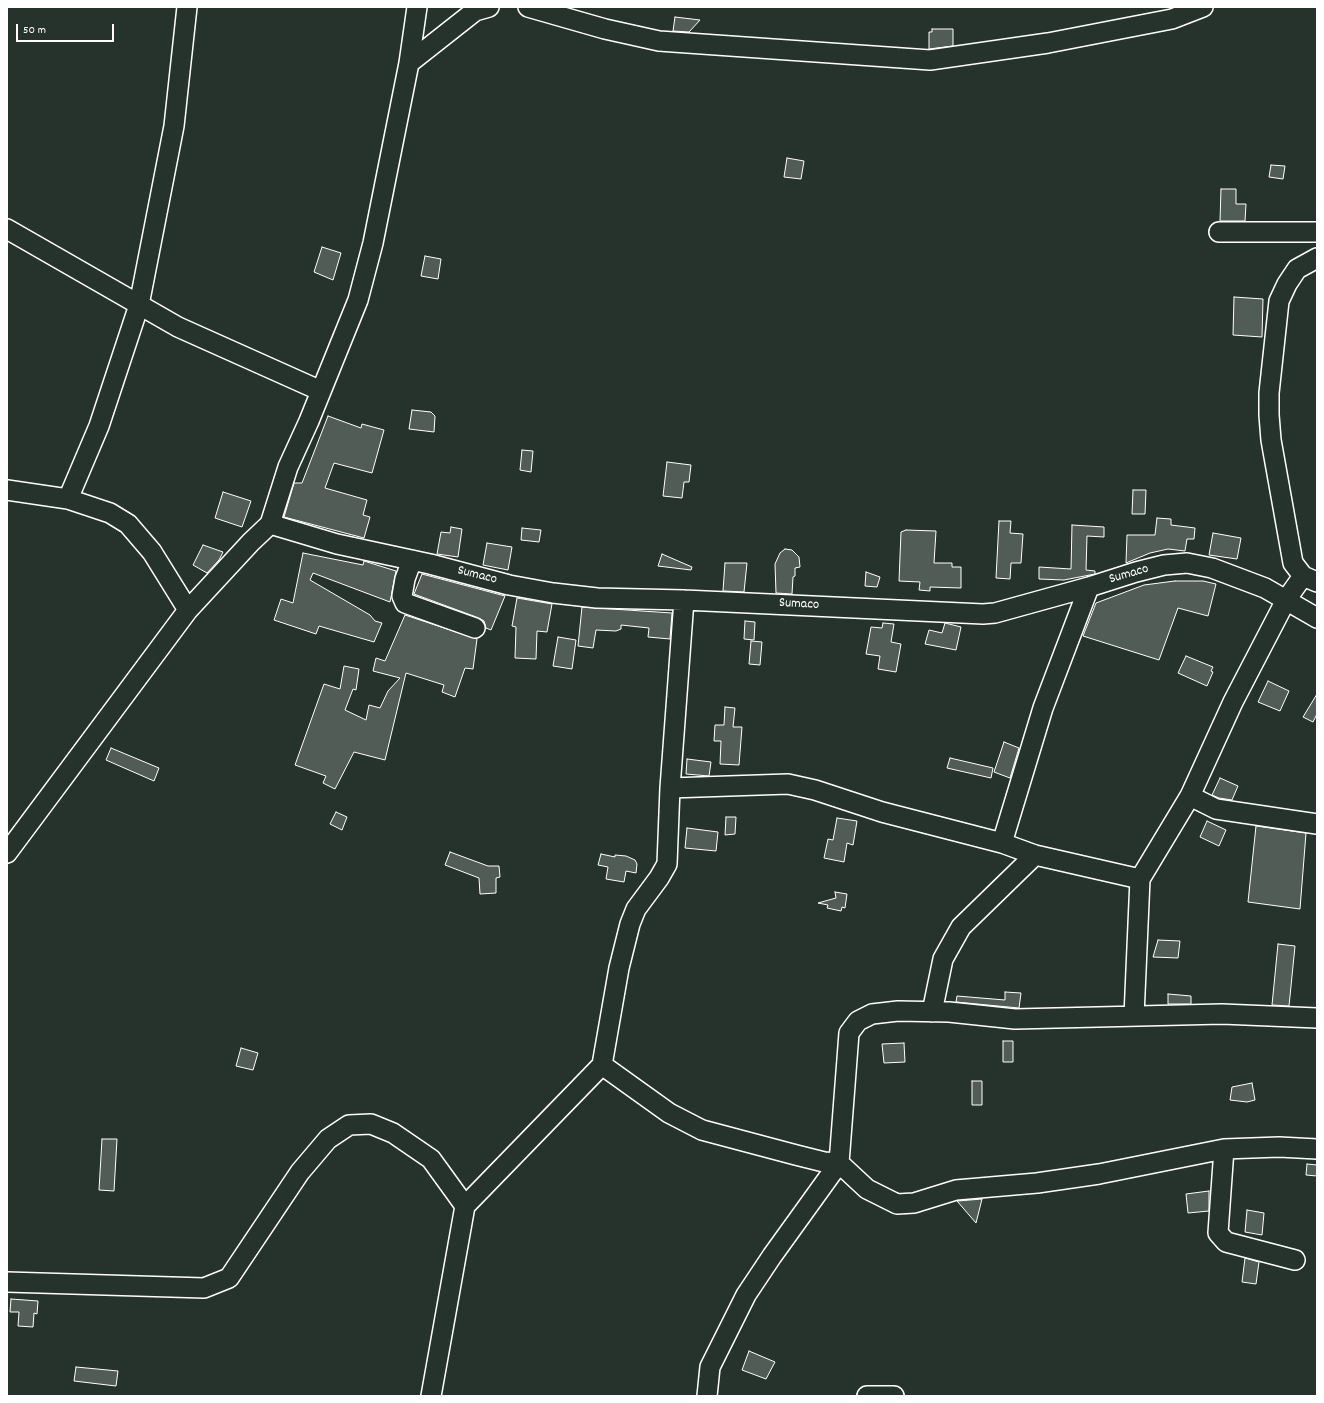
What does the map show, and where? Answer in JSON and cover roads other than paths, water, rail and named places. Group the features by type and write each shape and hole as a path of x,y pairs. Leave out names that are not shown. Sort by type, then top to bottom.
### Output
{"street":[{"path":"68,499 99,426 139,305 174,126 188,7"},
{"path":"7,853 188,610 251,542 270,524 288,467 322,391 358,300 373,244 408,63 417,7"},
{"path":"408,63 475,11 489,7"},
{"path":"528,7 605,29 659,41 930,60 1048,43 1172,19 1203,7"},
{"path":"7,229 178,327 322,391"},
{"path":"1219,232 1317,232"},
{"path":"1134,1016 1140,879 1190,796 1233,702 1286,600 1310,579 1293,563 1283,498 1271,440 1269,393 1279,301 1287,284 1297,269 1317,258"},
{"path":"7,490 68,499 110,513 128,524 152,552 188,610"},
{"name":"Sumaco","path":"270,524 337,544 412,560 509,585 552,593 597,598 684,600 983,614 995,613 1164,565 1187,563 1212,568 1235,575 1265,588 1317,618"},
{"path":"412,560 402,596 405,603 475,628"},
{"path":"1002,843 1043,708 1089,587"},
{"path":"431,1396 465,1206 602,1066 618,976 630,924 636,909 659,878 667,864 670,788 684,600"},
{"path":"670,788 788,784 815,790 882,812 1002,843 1035,854 1140,879"},
{"path":"1190,796 1216,809 1317,824"},
{"path":"932,1012 943,959 961,927 1035,854"},
{"path":"707,1396 710,1367 746,1295 772,1256 840,1163 848,1033 858,1020 872,1014 898,1011 932,1012 1015,1019 1222,1014 1317,1018"},
{"path":"602,1066 669,1113 702,1130 824,1162 840,1163 867,1188 892,1202 906,1204 956,1190 1037,1183 1099,1174 1224,1149 1279,1147 1317,1149"},
{"path":"7,1282 204,1288 229,1278 300,1172 328,1139 349,1125 371,1124 379,1127 393,1133 431,1159 465,1206"},
{"path":"1224,1149 1218,1233 1226,1242 1295,1260"},
{"path":"867,1396 894,1396"}]}
